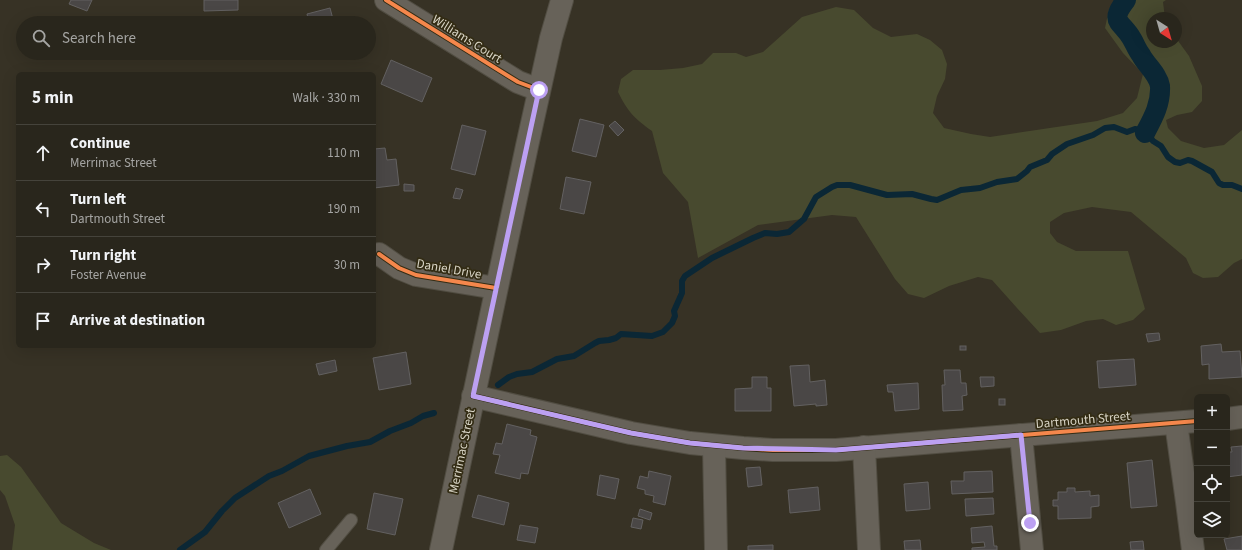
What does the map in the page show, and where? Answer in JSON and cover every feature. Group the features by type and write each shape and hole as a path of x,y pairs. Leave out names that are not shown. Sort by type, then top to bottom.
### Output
{"street":[{"name":"Williams Court","path":"386,0 519,83 539,90"},
{"name":"Merrimac Street","path":"441,550 539,90 562,0"},
{"name":"Daniel Drive","path":"379,254 400,268 416,275 496,288"},
{"name":"Dartmouth Street","path":"473,396 631,433 714,446 743,448 836,450 1194,421"},
{"path":"1230,419 1242,417"},
{"path":"1176,423 1193,550"},
{"path":"1021,435 1032,550"},
{"path":"714,446 716,550"},
{"path":"864,447 869,550"}],"lane":[{"path":"326,550 351,520"}],"green space":[{"path":"1115,0 1166,0 1163,2 1164,12 1146,12 1146,48 1182,48 1182,46 1189,56 1202,86 1202,101 1192,112 1177,115 1166,120 1168,128 1181,141 1204,148 1224,145 1242,130 1242,259 1234,263 1218,277 1203,278 1193,273 1186,258 1131,212 1092,207 1064,213 1050,222 1050,233 1057,242 1076,251 1128,251 1145,309 1133,320 1116,325 1103,319 1086,321 1061,330 1040,333 992,280 978,277 949,286 924,298 908,294 895,279 856,217 832,215 758,225 698,258 688,202 663,173 652,131 632,114 618,92 621,79 633,70 683,68 702,64 713,53 736,53 746,57 763,52 802,17 836,7 854,10 873,28 891,37 917,34 930,40 942,50 947,64 945,79 937,96 933,113 944,128 990,137 1097,121 1123,113 1137,98 1143,74 1123,53 1105,28 1109,9"},
{"path":"7,455 21,467 61,523 94,543 111,550 12,550 15,525 5,496 0,490 0,456"}],"building":[{"path":"71,0 92,0 87,11 69,4"},
{"path":"204,0 238,0 238,10 204,11"},
{"path":"330,8 332,16 307,16 307,14"},
{"path":"391,60 432,78 422,102 381,84"},
{"path":"580,119 604,125 596,157 572,151"},
{"path":"615,121 624,130 618,136 609,126"},
{"path":"462,125 486,131 475,175 451,169"},
{"path":"385,148 387,160 396,159 399,185 376,188 376,149"},
{"path":"566,177 591,182 584,214 560,209"},
{"path":"404,184 414,185 414,191 404,191"},
{"path":"456,188 463,190 460,199 453,198"},
{"path":"1159,333 1160,340 1148,342 1146,334"},
{"path":"1221,344 1222,352 1240,351 1242,377 1209,379 1209,364 1202,365 1201,346"},
{"path":"960,346 966,346 966,350 960,350"},
{"path":"406,352 411,384 379,390 373,358"},
{"path":"1134,359 1136,385 1099,388 1097,361"},
{"path":"335,360 337,371 319,375 316,364"},
{"path":"809,365 810,382 825,380 827,405 816,406 816,404 794,406 790,366"},
{"path":"944,370 960,370 961,383 966,383 967,395 962,396 963,410 943,411 942,385 945,385"},
{"path":"752,377 767,377 767,388 771,388 771,411 735,411 735,389 752,388"},
{"path":"980,377 994,377 994,386 981,387"},
{"path":"918,383 919,409 895,411 893,392 888,392 887,385"},
{"path":"999,399 1005,399 1005,405 999,405"},
{"path":"507,424 531,430 530,435 537,437 528,474 521,473 520,479 495,473 500,455 493,454 496,443 502,444"},
{"path":"1242,446 1242,475 1230,477 1231,447"},
{"path":"1152,460 1157,506 1131,508 1127,463"},
{"path":"760,467 762,485 748,487 746,468"},
{"path":"649,471 671,476 665,505 653,502 654,496 645,494 645,490 637,488 640,476 648,478"},
{"path":"992,471 993,492 952,494 951,481 964,481 964,472"},
{"path":"600,475 619,479 615,499 597,495"},
{"path":"928,482 930,509 906,511 904,484"},
{"path":"818,487 820,510 790,513 788,490"},
{"path":"1067,488 1075,488 1075,492 1090,491 1090,496 1099,495 1099,506 1091,507 1091,518 1058,519 1058,506 1053,506 1053,500 1058,500 1058,492 1067,492"},
{"path":"310,489 321,514 289,528 278,503"},
{"path":"374,493 403,499 395,535 367,529"},
{"path":"478,495 509,503 504,525 472,517"},
{"path":"993,498 994,514 966,516 965,499"},
{"path":"640,509 652,513 650,520 638,516"},
{"path":"633,518 643,520 641,529 631,527"},
{"path":"520,525 538,528 535,543 517,540"},
{"path":"992,526 994,546 997,546 997,550 972,550 972,548 985,547 984,542 972,543 971,528"},
{"path":"1242,536 1242,550 1227,550 1224,539"},
{"path":"920,540 921,550 905,550 904,541"},
{"path":"1143,541 1144,550 1131,550 1130,542"},
{"path":"773,545 773,550 748,550 748,546"}],"waterway":[{"path":"1126,0 1118,13 1118,21 1132,39 1160,86 1158,105 1145,133"},
{"path":"498,385 509,377 517,374 532,372 557,359 574,356 599,341 616,338 621,334 652,336 663,332 672,323 675,316 674,311 682,293 682,281 685,276 712,258 753,238 765,233 777,234 789,232 804,219 816,197 837,185 850,185 887,195 912,194 937,200 961,190 980,188 997,182 1017,179 1030,167 1047,160 1052,154 1067,144 1093,135 1105,128 1114,127 1127,132 1135,129 1140,130 1148,134 1153,141 1161,146 1168,157 1175,162 1180,163 1188,160 1192,161 1212,172 1219,183 1223,185 1232,185 1242,189"},
{"path":"180,550 205,532 235,498 269,476 282,471 309,456 347,446 370,442 423,416 434,413"}],"cycle path":[{"path":"386,0 518,82 539,90"},
{"path":"379,254 399,268 416,275 496,288"},
{"path":"473,396 631,433 690,443 773,450 836,450 1194,421"}],"route":[{"path":"539,90 473,396 631,433 714,446 773,450 836,450 1021,435 1030,523"}]}
